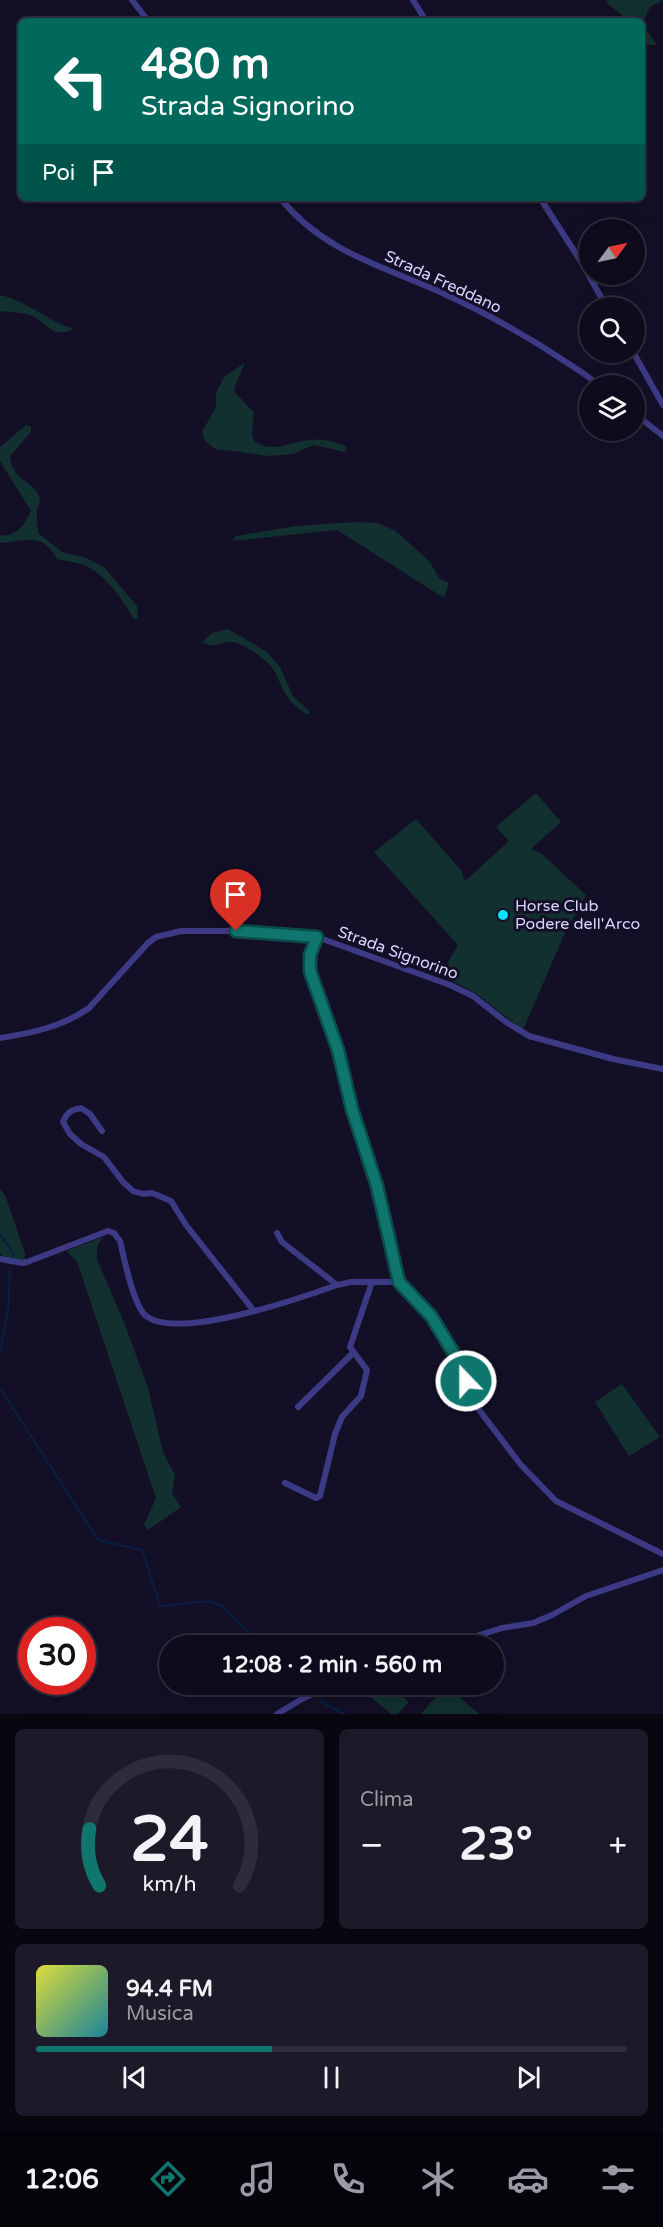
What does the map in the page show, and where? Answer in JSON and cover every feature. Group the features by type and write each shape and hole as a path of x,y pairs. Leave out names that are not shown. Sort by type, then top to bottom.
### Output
{"street":[{"path":"132,0 146,18"},
{"path":"413,0 424,18"},
{"name":"Strada Freddano","path":"283,201 306,226 336,247 439,292 495,320 546,348 584,375"},
{"path":"542,201 601,297"},
{"path":"639,363 663,405"},
{"path":"645,422 663,436"},
{"name":"Strada Signorino","path":"0,1038 40,1032 79,1016 148,943 166,934 181,931 236,931 317,937 450,985 473,996 506,1022 529,1036 613,1059 663,1069"},
{"path":"317,937 310,955 310,971 338,1050 352,1109 377,1186 399,1282 431,1316 458,1360 473,1402 521,1466 556,1501 663,1554"},
{"path":"102,1131 90,1114 81,1108 72,1109 63,1122 70,1134 81,1144 104,1157 133,1191 143,1194 152,1193 171,1201 186,1225 254,1311"},
{"path":"0,1259 27,1262 108,1231 114,1233 120,1241 135,1298 144,1315 158,1322 190,1323 222,1320 337,1285 351,1282 399,1282"},
{"path":"277,1233 282,1242 337,1285"},
{"path":"285,1483 316,1498 320,1496 335,1434 342,1417 361,1396 365,1380 367,1370 350,1347 372,1282"},
{"path":"298,1407 353,1353"},
{"path":"480,1635 502,1628 533,1623 586,1596 663,1570"},
{"path":"277,1714 310,1695"}],"green space":[{"path":"606,0 663,0 650,7 645,18 625,18"},
{"path":"645,28 657,45 645,45"},
{"path":"0,295 74,329 66,332 54,331 30,315 0,311"},
{"path":"244,363 234,391 254,413 252,436 255,442 276,447 303,441 325,440 347,447 345,452 314,445 293,454 268,456 215,449 205,441 202,432 216,407 216,393 224,377"},
{"path":"26,425 31,427 31,432 10,456 15,471 39,496 38,533 62,552 84,557 104,567 137,606 138,618 134,620 115,591 90,568 57,559 45,544 39,541 0,543 0,535 15,532 23,525 31,511 0,461 0,447"},
{"path":"355,522 377,523 396,531 430,562 439,578 449,583 444,598 337,530 232,541 236,536 295,526"},
{"path":"228,629 267,652 280,667 293,696 310,712 308,715 291,702 273,669 255,653 233,642 213,645 202,642 212,633"},
{"name":"Horse Club Podere dell'Arco","path":"536,793 561,822 531,849 541,853 586,895 564,935 523,1030 474,992 440,975 458,945 374,852 416,819 461,870 465,881 509,841 496,827"},
{"path":"0,1189 5,1195 25,1253 25,1261 5,1260 0,1252"},
{"path":"103,1237 97,1246 97,1260 124,1322 148,1388 163,1452 175,1475 172,1494 181,1507 148,1530 144,1525 156,1498 77,1261 66,1251"},
{"path":"622,1384 660,1437 629,1456 595,1402"},
{"path":"368,1695 400,1695 409,1702 398,1714 391,1714"},
{"path":"437,1695 457,1695 479,1714 421,1714"}],"waterway":[{"path":"0,1234 14,1254 13,1256"},
{"path":"0,1350 8,1312 10,1268"},
{"path":"0,1388 98,1540 142,1550 160,1606 209,1601 222,1606 252,1635"},
{"path":"320,1701 344,1714"}],"place":[{"name":"Horse Club Podere dell'Arco","path":"503,915"}],"route":[{"path":"236,931 317,937 310,955 310,971 338,1050 352,1109 377,1186 399,1282 431,1316 458,1360 466,1381"}]}
